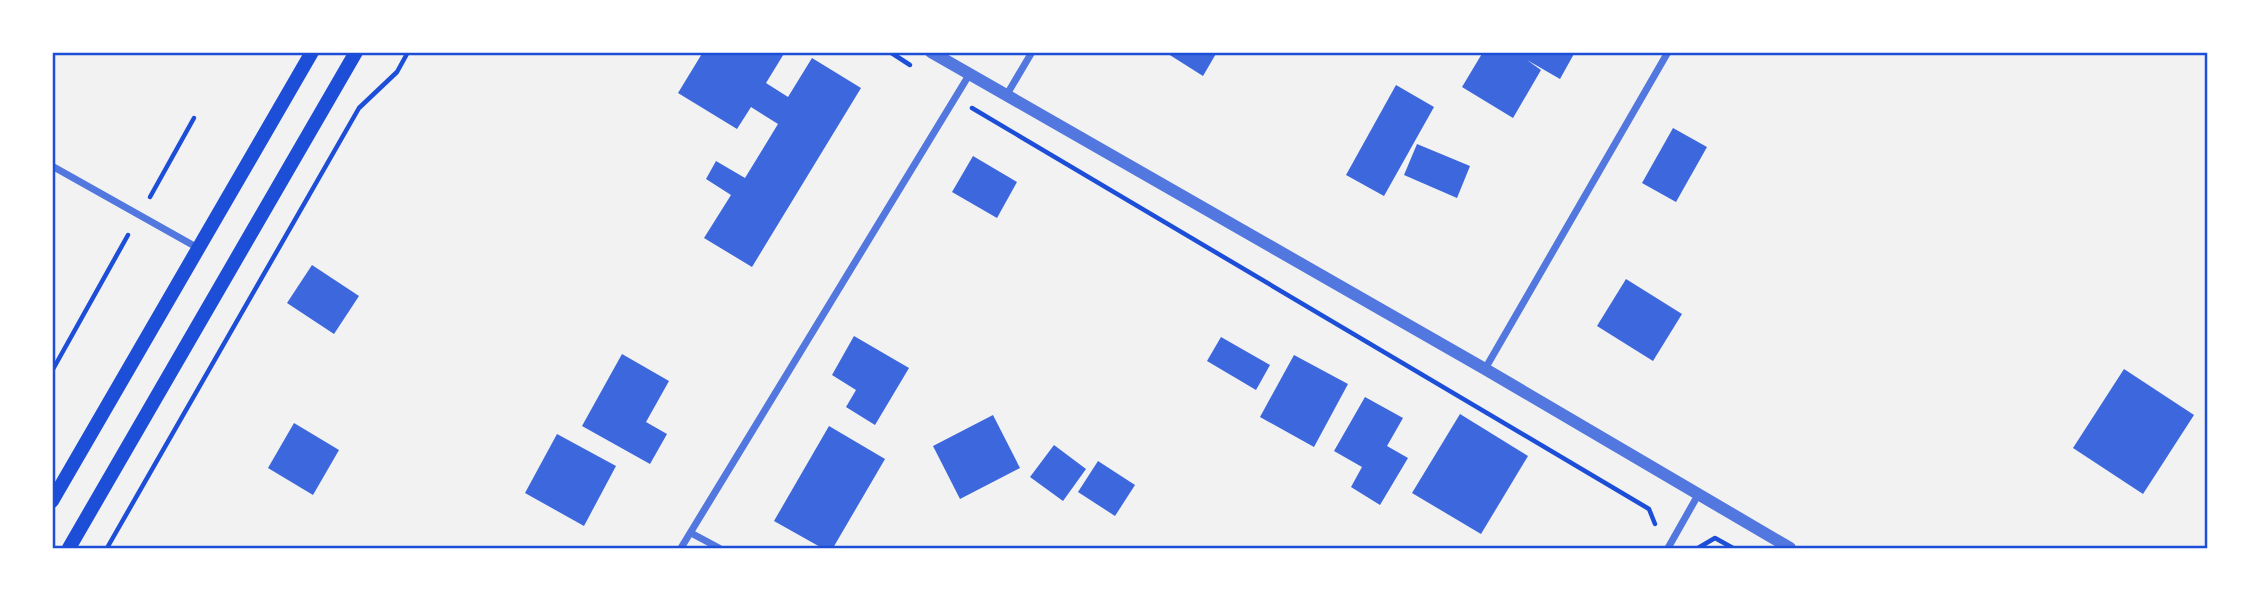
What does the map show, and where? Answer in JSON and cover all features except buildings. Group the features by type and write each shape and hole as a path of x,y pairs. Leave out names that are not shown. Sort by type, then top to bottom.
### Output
{"main road":[{"path":"52,501 312,52"},
{"path":"69,548 356,52"}],"street":[{"path":"931,52 1485,369 1790,548"},
{"path":"1006,96 1032,52"},
{"path":"1485,369 1668,52"},
{"path":"681,548 969,75"},
{"path":"52,166 199,248"},
{"path":"1668,548 1698,495"},
{"path":"691,533 719,548"}],"path":[{"path":"107,548 359,108 397,72 408,52"},
{"path":"890,52 920,72"},
{"path":"956,96 1649,509 1658,531 1672,541"},
{"path":"52,371 194,118"},
{"path":"1698,548 1715,538 1733,548"}]}
